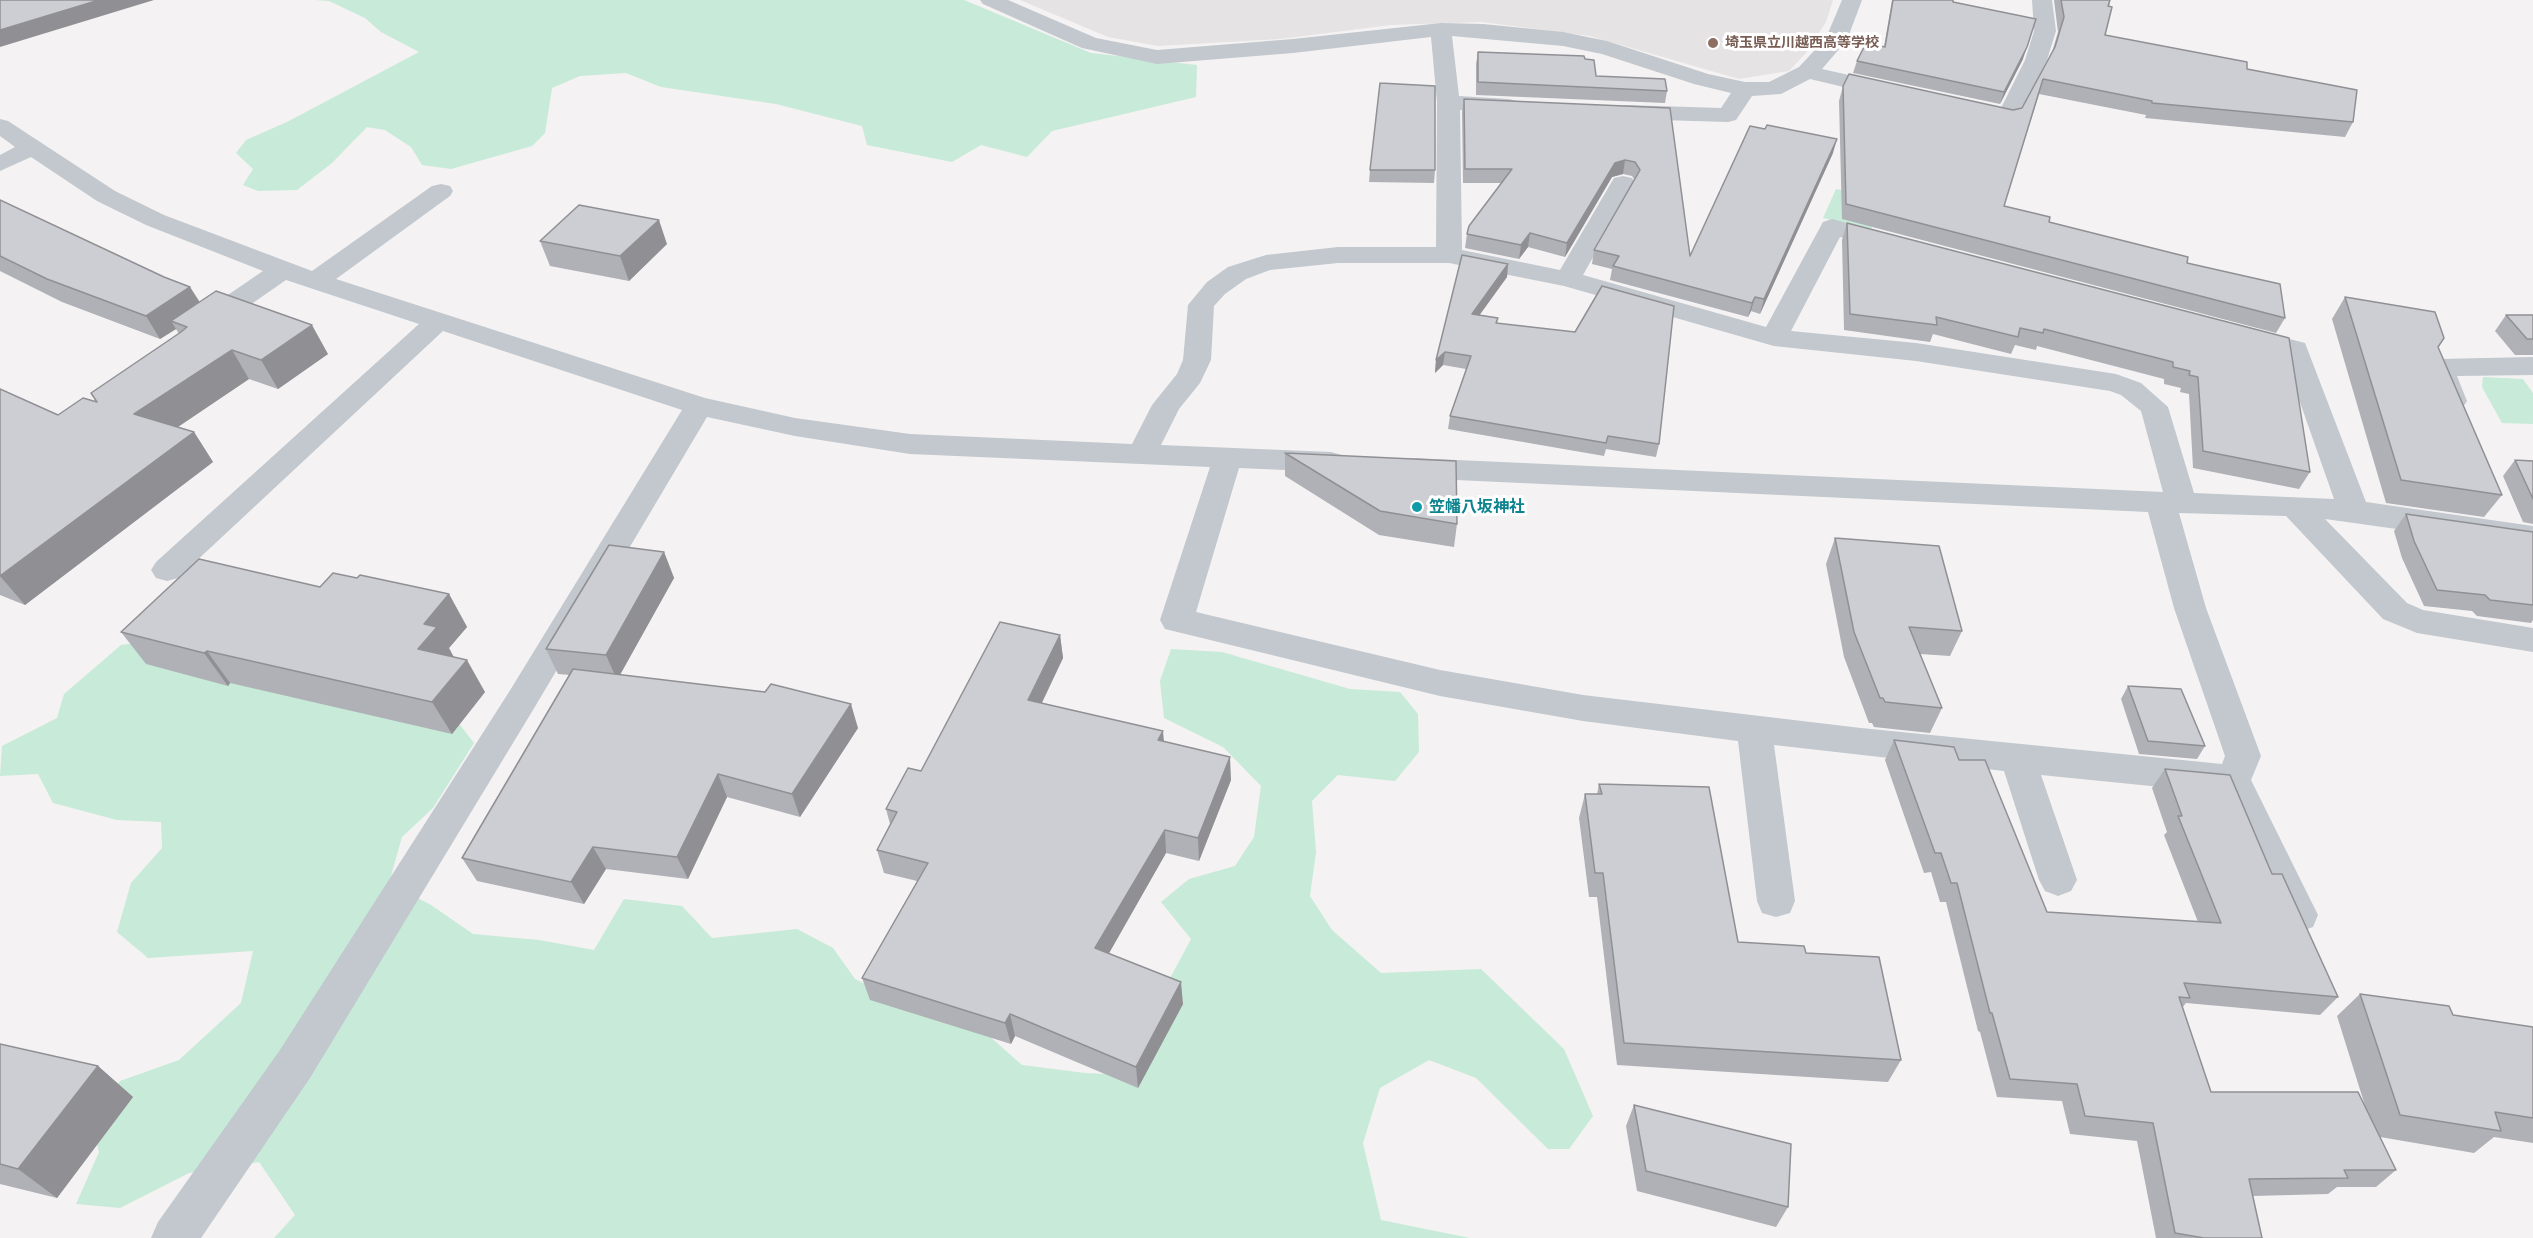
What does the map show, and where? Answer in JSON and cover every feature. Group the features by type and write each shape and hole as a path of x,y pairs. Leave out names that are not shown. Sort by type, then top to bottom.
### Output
{"street":[{"path":"990,0 1090,43 1157,57 1293,46 1441,29 1483,30 1563,39 1607,48 1702,79 1745,89 1773,89 1806,72 1836,40 1852,0"},
{"path":"1956,106 2008,116 2036,60 2045,31 2043,0"},
{"path":"1441,29 1448,102 1449,255"},
{"path":"1806,72 1910,96"},
{"path":"1609,111 1728,115 1745,89"},
{"path":"1448,102 1528,107"},
{"path":"0,126 106,196 155,220 283,270 440,319 699,406 795,427 910,444 1228,456 1355,464"},
{"path":"0,164 33,147"},
{"path":"1568,279 1623,183"},
{"path":"317,280 441,192"},
{"path":"1774,338 1832,227 1913,249"},
{"path":"1142,453 1166,405 1190,377 1197,360 1202,305 1216,288 1237,273 1266,263 1338,255 1449,255 1568,279 1774,338 1916,352 2116,383 2131,389 2154,407 2190,608 2243,756 2233,780 2301,920"},
{"path":"187,336 283,270"},
{"path":"167,570 440,319"},
{"path":"2226,330 2295,349 2354,512"},
{"path":"2465,430 2439,368 2533,366"},
{"path":"174,1238 295,1064 521,701 699,406"},
{"path":"1228,456 1209,524 1177,620 1440,683 1583,708 1754,730 2233,780"},
{"path":"1390,466 1576,477 2171,503 2294,506 2521,535"},
{"path":"2496,502 2521,535"},
{"path":"2294,506 2395,611 2417,621 2533,640"},
{"path":"1754,730 1776,901"},
{"path":"2018,759 2058,880"}],"shaded area":[{"name":"埼玉県立川越西高等学校","path":"1020,0 1833,0 1826,22 1805,54 1789,71 1739,79 1590,36 1482,22 1391,25 1280,39 1158,46 1108,37"}],"green space":[{"path":"314,0 964,0 1091,53 1197,65 1196,97 1052,131 1027,157 981,145 952,162 867,145 862,126 776,104 661,87 626,73 580,76 552,88 545,133 532,146 451,169 422,165 411,147 385,130 367,127 332,163 297,190 258,191 243,185 253,169 236,153 246,140 287,122 419,52 381,32 365,18 329,1"},
{"path":"1896,167 1871,229 1823,218 1836,189 1860,194"},
{"path":"2483,377 2523,379 2533,393 2533,424 2502,423 2482,387"},
{"path":"165,639 451,713 474,743 433,808 402,837 389,883 431,905 473,934 539,940 594,950 624,899 682,906 712,938 797,929 833,948 855,979 915,1008 988,1035 1022,1065 1085,1073 1130,1075 1153,1010 1191,939 1161,902 1189,879 1235,866 1254,837 1261,786 1223,747 1164,718 1160,681 1171,649 1222,652 1350,689 1400,692 1418,714 1419,752 1395,781 1338,775 1312,801 1316,852 1310,896 1332,930 1381,973 1481,969 1564,1049 1593,1116 1569,1149 1548,1149 1476,1078 1429,1060 1380,1088 1363,1143 1381,1220 1470,1238 274,1238 295,1215 259,1162 189,1173 120,1208 76,1204 99,1152 90,1119 120,1081 179,1060 241,1003 253,951 148,958 117,932 131,883 162,848 161,822 117,820 53,803 38,774 0,776 2,746 57,718 64,694 121,645"}],"building":[{"path":"0,0 99,0 0,30"},
{"path":"1893,0 1953,0 1953,2 2036,19 2027,47 2004,92 1857,61 1866,43 1885,47"},
{"path":"2061,0 2110,0 2108,6 2112,7 2105,35 2247,62 2247,69 2357,90 2353,122 2152,103 2152,101 2043,79 2004,206 2050,217 2049,222 2188,257 2187,263 2280,284 2285,318 1846,204 1843,86 1849,74 2013,110 2022,108 2055,47 2064,17"},
{"path":"1478,52 1584,56 1585,59 1594,60 1596,76 1665,79 1667,91 1478,82"},
{"path":"1380,83 1435,86 1435,170 1370,170"},
{"path":"1464,99 1670,108 1690,256 1750,126 1765,129 1767,125 1837,139 1764,299 1755,297 1752,303 1613,266 1619,256 1594,250 1640,170 1635,162 1625,160 1615,163 1567,243 1530,233 1521,245 1467,234 1469,226 1512,169 1465,169"},
{"path":"0,200 190,287 146,316 47,279 0,256"},
{"path":"579,205 659,220 620,256 540,241"},
{"path":"1847,223 2289,338 2310,472 2203,451 2198,377 2189,375 2190,371 2173,367 2173,362 2044,329 2043,333 2020,328 2018,337 1936,317 1937,325 1850,314"},
{"path":"1462,255 1508,264 1472,314 1498,318 1496,323 1575,332 1602,286 1674,306 1659,444 1608,436 1606,443 1450,416 1471,356 1445,352 1436,360"},
{"path":"216,291 312,325 261,360 232,350 134,414 194,432 0,576 0,389 58,415 83,398 97,402 91,393 181,332 187,327 171,321"},
{"path":"2345,297 2435,312 2444,338 2438,347 2502,495 2401,480"},
{"path":"2506,315 2533,315 2533,339 2527,339"},
{"path":"1285,453 1456,461 1457,524 1380,511"},
{"path":"2515,460 2533,461 2533,499"},
{"path":"2406,514 2533,532 2533,605 2490,600 2485,595 2437,590 2414,541"},
{"path":"1835,538 1939,546 1962,631 1909,627 1942,708 1885,702 1883,698 1880,698 1854,632"},
{"path":"609,545 664,552 606,655 546,649"},
{"path":"199,559 320,587 333,573 357,578 360,575 449,594 424,624 437,627 418,649 467,660 432,702 207,651 204,653 121,632"},
{"path":"1000,622 1060,635 1028,700 1163,731 1158,740 1230,757 1198,838 1165,830 1095,948 1181,982 1136,1067 1010,1014 1005,1023 862,978 928,863 877,850 897,812 886,809 908,768 921,771"},
{"path":"573,669 765,692 771,684 851,704 792,794 718,774 677,857 593,847 571,882 462,858"},
{"path":"2128,686 2181,689 2205,746 2148,741"},
{"path":"1894,740 1954,747 1959,760 1985,760 2047,912 2221,923 2178,816 2182,816 2165,769 2230,775 2272,874 2282,874 2338,997 2184,983 2190,998 2179,997 2211,1092 2358,1092 2396,1170 2344,1170 2348,1178 2249,1179 2262,1238 2204,1238 2175,1233 2153,1123 2085,1116 2077,1084 2010,1079 1992,1013 1990,1013 1957,883 1951,883 1941,853 1935,853"},
{"path":"1599,784 1709,787 1738,942 1804,946 1806,953 1879,957 1901,1060 1624,1043 1603,873 1595,873 1585,794 1602,794"},
{"path":"2360,994 2449,1006 2453,1015 2533,1027 2533,1118 2495,1112 2501,1131 2400,1115"},
{"path":"0,1044 98,1066 18,1169 0,1164"},
{"path":"1634,1105 1791,1144 1788,1207 1646,1171"}],"place":[{"name":"埼玉県立川越西高等学校","path":"1713,43"},
{"name":"笠幡八坂神社","path":"1417,507"}]}
